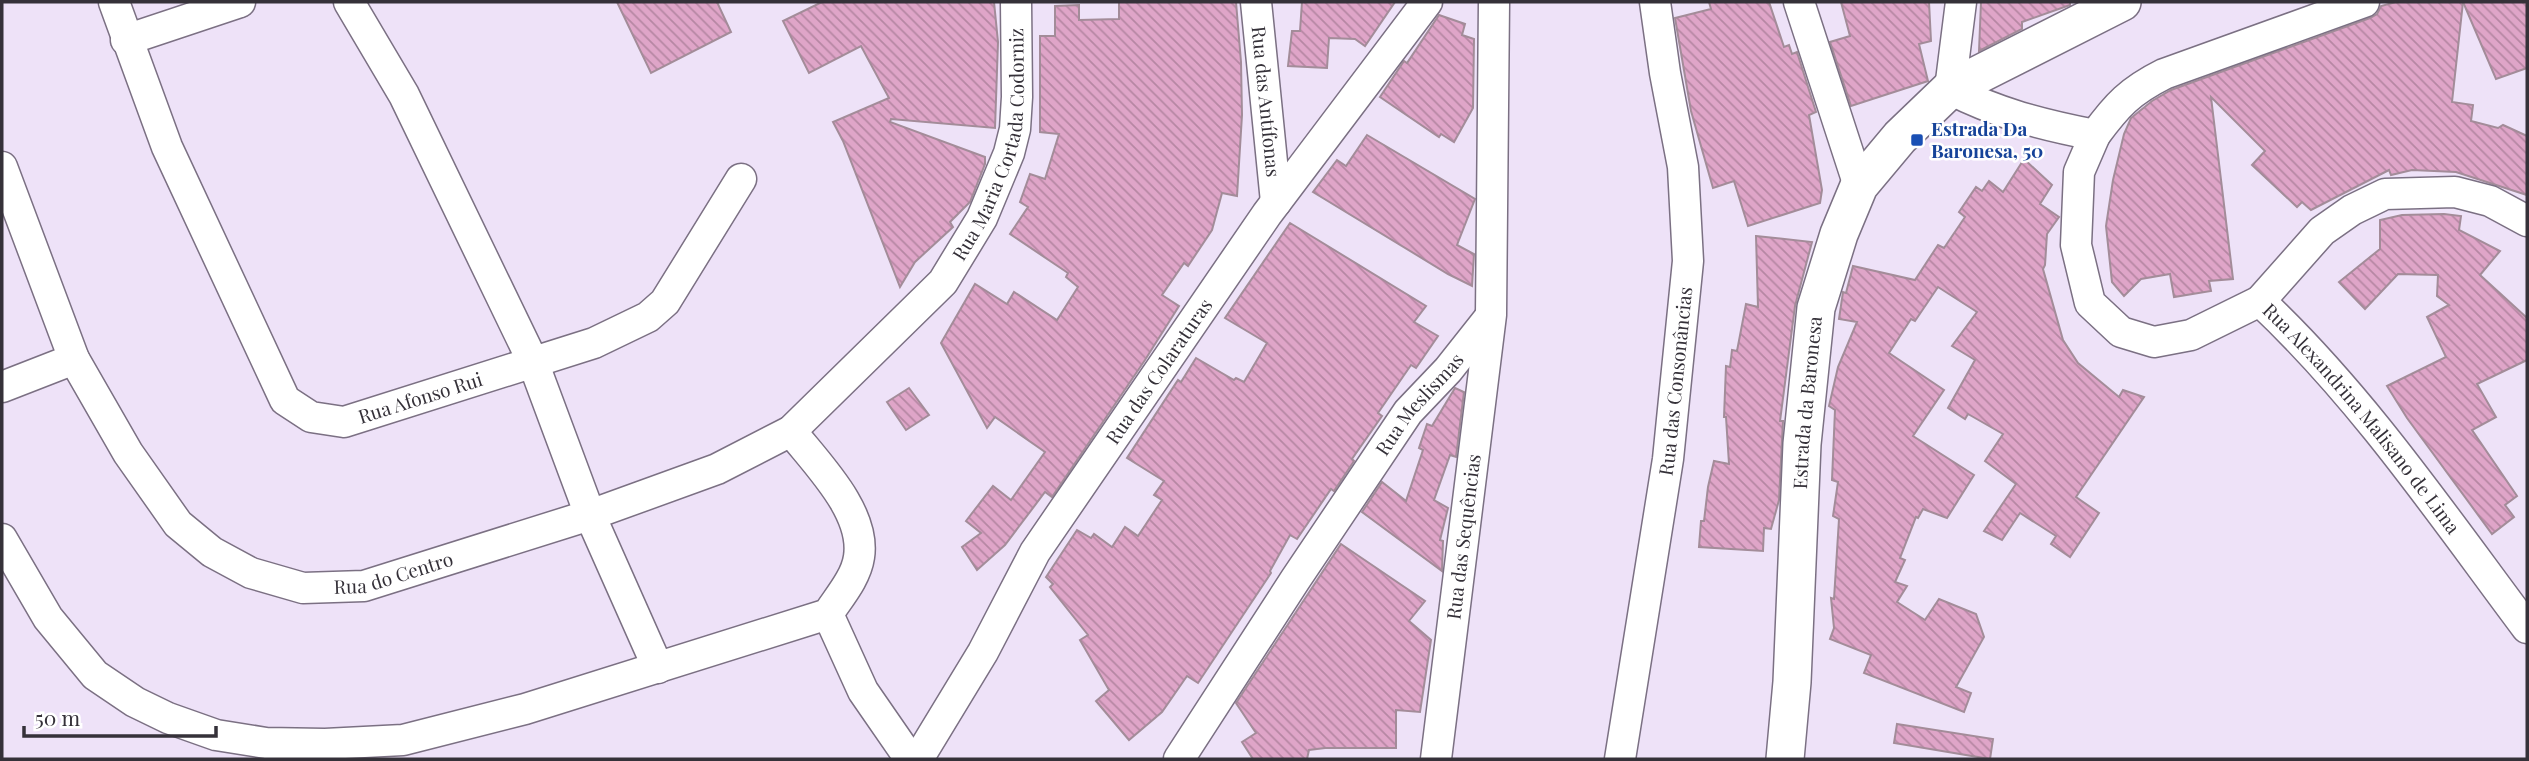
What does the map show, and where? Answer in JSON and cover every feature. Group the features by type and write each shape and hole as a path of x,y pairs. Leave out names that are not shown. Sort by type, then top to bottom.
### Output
{"main road":[{"name":"Estrada da Baronesa","path":"1785,759 1792,682 1802,444 1816,307 1839,234 1859,186 1900,137 1950,89 2122,2"}],"street":[{"name":"Rua Afonso Rui","path":"114,2 167,147 285,400 312,417 344,422 594,343 648,317 665,302 741,179"},
{"path":"127,40 240,2"},
{"path":"349,2 404,95 533,362 590,515 658,668"},
{"name":"Rua Maria Cortada Codorniz","path":"943,282 982,218 1009,153 1015,128 1017,97 1016,2"},
{"name":"Rua das Antífonas","path":"1256,2 1276,202"},
{"name":"Rua das Colaraturas","path":"918,759 983,652 1035,552 1276,202 1427,2"},
{"path":"1491,315 1494,2"},
{"name":"Rua das Consonâncias","path":"1620,759 1668,459 1688,261 1683,167 1654,2"},
{"path":"1799,2 1859,186"},
{"path":"1961,2 1950,89 1992,110 2034,123 2095,135 2116,106 2139,86 2164,74 2364,2"},
{"name":"Rua Alexandrina Malisano de Lima","path":"2095,135 2079,172 2076,245 2090,303 2121,332 2154,342 2191,335 2260,301 2299,337 2371,420 2527,628"},
{"name":"Rua do Centro","path":"2,167 74,359 128,453 178,524 212,552 251,573 303,588 364,586 590,515 717,469 792,431 943,282"},
{"path":"2260,301 2322,231 2352,210 2385,194 2455,192 2490,201 2527,221"},
{"name":"Rua Meslismas","path":"1179,759 1408,412 1448,370 1491,315"},
{"name":"Rua das Sequências","path":"1436,759 1491,315"},
{"path":"2,387 74,359"},
{"path":"2,539 48,618 95,675 135,702 168,718 216,735 266,743 325,744 403,740 525,709 828,614 852,578 859,557 858,535 849,508 792,431"},
{"path":"828,614 863,691 910,759"}],"building":[{"path":"617,2 717,2 731,32 651,73"},
{"path":"822,2 994,2 998,42 995,128 891,119 890,122 985,157 985,164 970,202 950,222 953,227 915,262 900,287 843,141 833,122 889,98 861,46 809,73 783,21"},
{"path":"1119,2 1236,2 1242,115 1237,196 1222,193 1212,230 1188,266 1184,263 1162,295 1179,306 1052,497 1045,492 1005,545 977,570 962,547 981,533 966,521 993,486 1011,500 1045,452 995,417 987,428 941,343 975,284 1007,304 1014,292 1057,320 1078,287 1066,277 1068,273 1010,234 1028,207 1020,202 1030,174 1045,179 1059,134 1040,132 1040,36 1055,36 1055,6 1079,5 1079,20 1119,19"},
{"path":"1302,2 1395,2 1365,46 1355,39 1329,38 1327,68 1288,66 1292,31 1300,31"},
{"path":"1709,2 1769,2 1784,47 1789,45 1792,54 1797,52 1816,112 1809,115 1822,190 1820,203 1748,226 1734,181 1713,188 1691,111 1675,18 1711,9"},
{"path":"1841,2 1929,2 1931,41 1919,44 1928,81 1851,106 1830,42 1850,36"},
{"path":"1981,2 2070,2 2070,5 2022,22 2022,29 1979,51"},
{"path":"2396,2 2463,2 2452,102 2473,105 2471,121 2498,128 2503,125 2527,136 2527,195 2456,172 2412,170 2391,175 2389,170 2311,210 2302,202 2297,207 2252,165 2265,151 2211,97 2233,279 2209,281 2211,291 2174,297 2170,274 2141,279 2124,296 2112,282 2106,226 2113,180 2124,134 2131,118 2171,90 2370,18 2377,14 2381,6"},
{"path":"2463,2 2527,2 2527,68 2496,79"},
{"path":"1439,15 1465,24 1462,35 1474,39 1473,108 1454,142 1441,134 1439,137 1380,97"},
{"path":"1367,135 1475,199 1457,245 1474,254 1472,286 1313,192 1337,160 1346,166"},
{"path":"2024,159 2052,185 2040,204 2059,217 2047,234 2043,269 2063,340 2078,363 2119,397 2123,390 2144,397 2076,497 2099,513 2070,557 2051,544 2056,536 2020,513 2002,540 1984,531 2016,484 1985,461 2003,434 1968,414 1965,419 1948,408 1975,360 1952,346 1977,312 1938,287 1915,321 1911,319 1889,353 1944,390 1913,436 1974,475 1947,518 1923,509 1918,518 1916,517 1900,558 1905,560 1895,582 1907,586 1897,602 1925,620 1939,599 1976,614 1984,637 1956,687 1971,693 1964,712 1864,673 1871,655 1830,639 1834,628 1831,598 1834,599 1839,519 1833,516 1838,482 1832,480 1835,410 1829,406 1838,367 1857,322 1839,319 1843,292 1846,293 1853,266 1915,280 1938,245 1944,248 1965,217 1959,212 1976,187 1982,191 1989,181 2003,192"},
{"path":"2402,215 2461,216 2459,230 2500,251 2480,275 2527,318 2527,360 2477,384 2496,417 2472,430 2517,496 2505,505 2514,517 2492,534 2407,418 2387,386 2446,357 2427,317 2449,305 2437,296 2438,275 2398,274 2365,309 2339,282 2380,249 2380,220"},
{"path":"1290,223 1426,306 1414,322 1438,336 1416,368 1411,365 1378,413 1382,416 1334,491 1331,489 1297,539 1290,535 1271,573 1198,683 1187,676 1162,712 1129,740 1096,701 1109,690 1080,640 1088,635 1050,587 1053,584 1046,577 1077,530 1091,538 1094,534 1112,547 1125,527 1138,536 1162,500 1154,495 1164,481 1127,458 1178,380 1181,382 1196,358 1234,380 1236,378 1244,382 1267,343 1225,318"},
{"path":"1756,236 1812,242 1795,306 1780,421 1783,421 1779,500 1771,529 1764,528 1763,551 1699,547 1701,521 1704,521 1714,461 1729,464 1724,417 1726,366 1730,367 1732,350 1737,351 1746,304 1758,307"},
{"path":"909,388 929,415 906,430 887,402"},
{"path":"1455,388 1464,392 1456,457 1450,455 1434,500 1448,508 1440,540 1443,541 1442,571 1362,512 1382,482 1406,501 1423,450 1419,448 1427,424 1432,426"},
{"path":"1341,544 1425,601 1409,621 1431,640 1420,712 1396,710 1396,748 1325,748 1309,750 1307,759 1253,759 1242,742 1256,733 1236,703"},
{"path":"1897,724 1993,739 1990,759 1894,743"}],"place":[{"name":"Estrada Da Baronesa, 50","path":"1917,140"}]}
